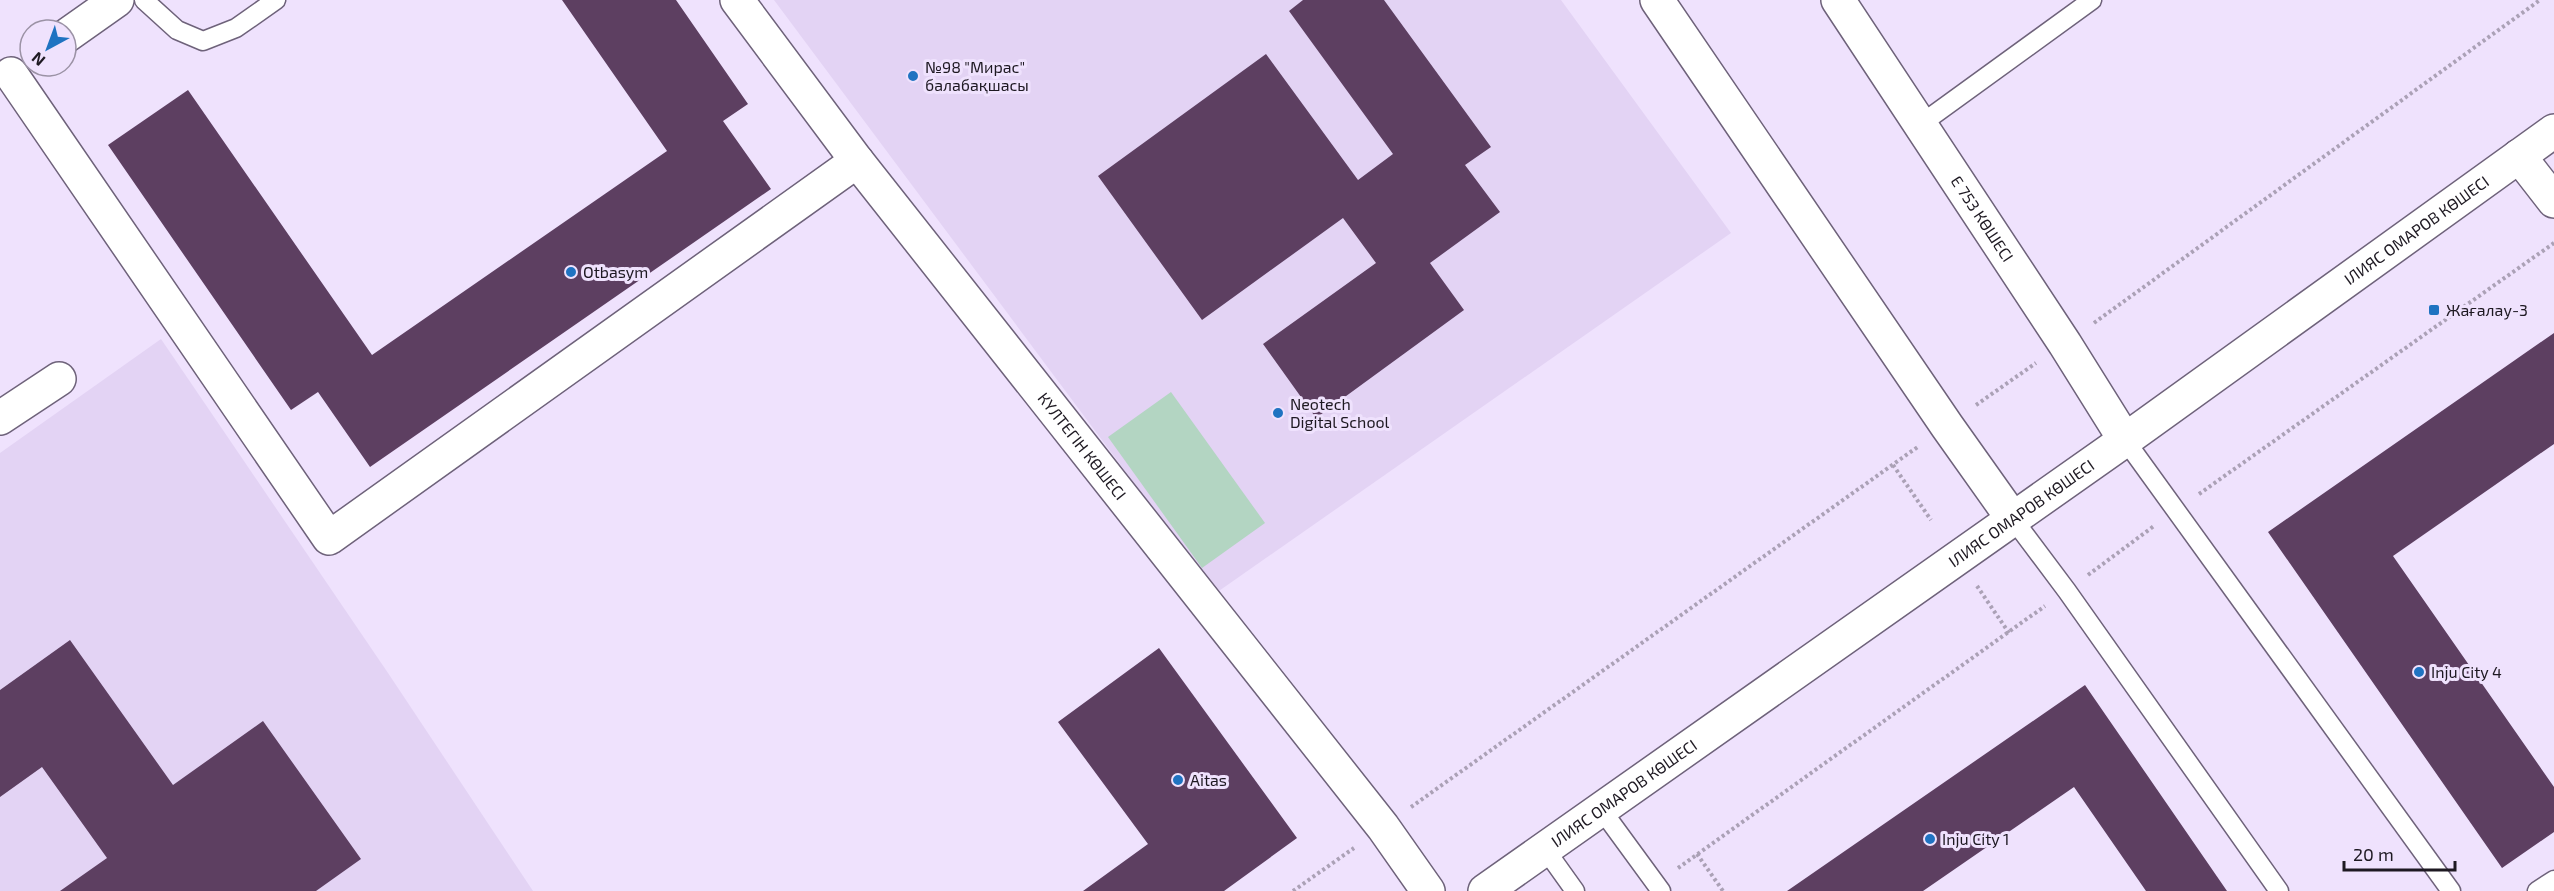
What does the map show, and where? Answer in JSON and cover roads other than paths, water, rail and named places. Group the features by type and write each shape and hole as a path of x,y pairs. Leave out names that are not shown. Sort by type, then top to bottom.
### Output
{"street":[{"path":"78,28 117,0"},
{"name":"КҮЛТЕГІН КӨШЕСІ","path":"737,0 857,161 1383,827 1428,891"},
{"path":"1658,0 1947,426 2013,519"},
{"name":"Е 753 КӨШЕСІ","path":"1838,0 2125,440"},
{"path":"14,72 329,538 857,161"},
{"name":"ІЛИЯС ОМАРОВ КӨШЕСІ","path":"1485,891 2125,440 2554,130"},
{"path":"2519,156 2554,201"},
{"path":"0,418 58,379"}],"lane":[{"path":"144,0 177,30 203,42 236,28 276,0"},
{"path":"1921,124 2092,0"},
{"path":"2125,440 2451,891"},
{"path":"2013,519 2067,591 2279,891"},
{"path":"1601,809 1658,887"},
{"path":"1545,849 1575,891"},
{"path":"2537,891 2554,880"}],"place":[{"name":"№98 \"Мирас\" балабақшасы","path":"913,76"},
{"name":"Otbasym","path":"571,272"},
{"name":"Жағалау-3","path":"2434,310"},
{"name":"Neotech Digital School","path":"1278,413"},
{"name":"Inju City 4","path":"2419,672"},
{"name":"Aitas","path":"1178,780"},
{"name":"Inju City 1","path":"1930,839"}]}
